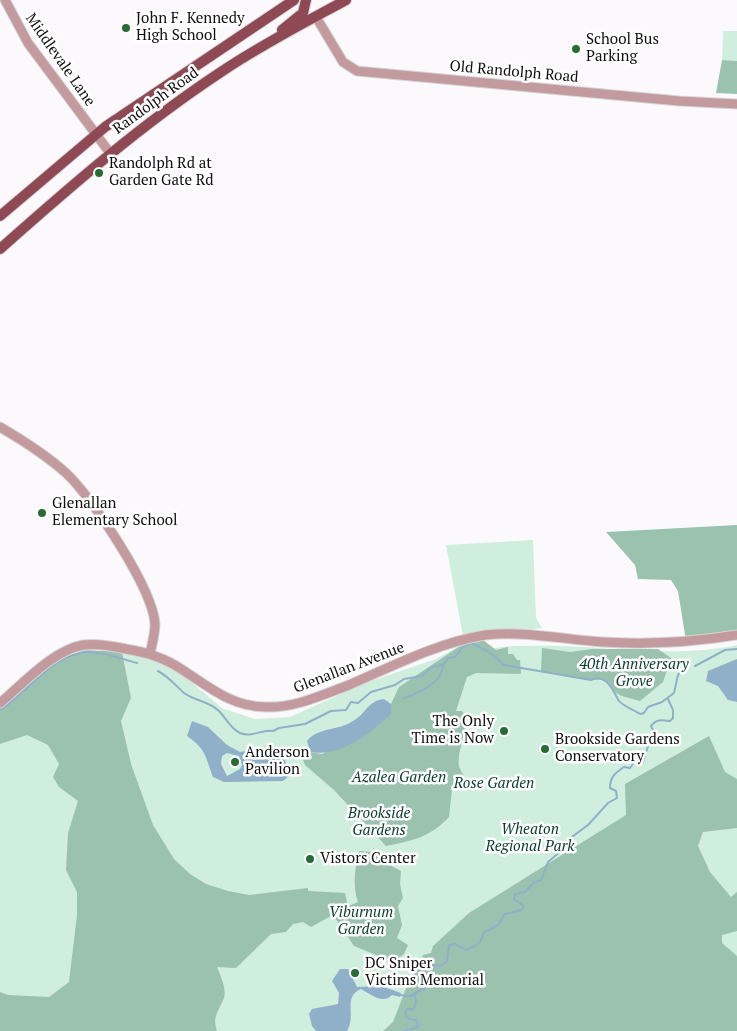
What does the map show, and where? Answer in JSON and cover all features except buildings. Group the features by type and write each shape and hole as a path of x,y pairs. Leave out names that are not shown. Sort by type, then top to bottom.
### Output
{"main road":[{"name":"Randolph Road","path":"0,216 96,134 184,72 294,0"},
{"path":"260,48 299,16 306,5 306,0"},
{"path":"313,0 313,10 316,17"},
{"name":"Randolph Road","path":"0,249 110,153 188,94 260,48 346,0"}],"street":[{"name":"Middlevale Lane","path":"5,0 28,43 110,153"},
{"name":"Old Randolph Road","path":"316,17 343,62 357,71 640,98 737,104"},
{"path":"0,427 36,449 68,475 122,550 138,576 154,615 155,625 150,654"},
{"name":"Glenallan Avenue","path":"0,703 48,663 70,648 100,644 150,654 182,669 231,701 247,706 266,708 285,706 315,698 453,641 488,635 606,642 695,641 737,635"}],"green space":[{"path":"723,31 737,31 737,61 722,60"},
{"path":"722,60 737,61 737,94 716,93"},
{"path":"737,525 737,635 686,641 678,591 671,580 638,579 635,565 606,532"},
{"path":"533,540 536,618 542,628 463,636 446,545"},
{"name":"Wheaton Regional Park","path":"483,640 494,648 555,646 646,651 707,650 737,645 737,1031 0,1031 0,710 91,653 111,648 132,647 187,675 197,687 222,708 255,719 290,717 365,683 436,659 463,644"},
{"name":"Azalea Garden","path":"483,640 496,650 508,647 508,654 513,654 517,660 520,660 521,674 476,673 467,677 456,711 462,711 465,716 465,729 459,766 468,785 452,789 449,817 435,830 413,840 386,846 334,790 305,765 302,757 310,752 322,754 391,714 391,704 399,687 463,644"},
{"name":"40th Anniversary Grove","path":"542,648 570,652 592,649 658,649 671,658 663,682 640,701 618,694 611,688 609,683 602,679 591,680 541,672"},
{"name":"Viburnum Garden","path":"86,650 122,652 131,698 121,721 131,764 153,825 174,859 190,874 206,884 228,891 249,895 308,888 308,891 345,893 348,906 358,902 355,890 355,877 359,851 387,853 386,863 401,871 400,884 403,898 398,906 402,925 397,938 408,945 404,954 393,962 354,946 333,915 311,927 303,922 293,924 286,932 271,934 236,968 217,967 225,994 215,1021 217,1031 0,1031 0,992 8,995 49,997 69,982 77,915 77,892 66,870 68,833 78,801 59,787 53,777 59,764 48,745 27,735 0,744 0,707 62,657"},
{"path":"709,736 725,772 737,779 737,828 703,832 698,846 710,872 731,897 737,892 737,931 722,935 722,943 737,956 737,1031 383,1031 393,1022 405,991 423,955 431,953 433,946 469,913 626,815 625,784"}],"water":[{"path":"737,659 737,702 728,700 718,686 706,681 708,671"},
{"path":"384,699 391,704 391,714 364,736 333,751 310,752 307,741 317,733 347,724 358,718 374,702"},
{"path":"192,721 208,727 227,745 240,752 273,746 283,754 290,775 283,781 224,782 213,777 202,750 187,736","holes":["227,753 239,756 242,765 240,769 227,776 221,764 222,756"]},
{"path":"340,969 348,969 357,987 381,986 401,993 400,997 392,995 381,999 361,989 355,992 352,997 351,1019 347,1031 316,1031 312,1026 309,1014 312,1009 338,1004 339,993 332,981"}],"waterway":[{"path":"158,671 169,678 184,693 215,708 237,731 248,735 305,724 331,711 346,710 351,702 358,703 371,692 395,685 404,679 422,676 432,667 443,665 448,658 455,657 462,648 471,643 491,653 504,665 591,680 601,679 609,684 621,703 640,714 644,713 648,707 662,702 674,693 678,675 683,669"},
{"path":"695,666 725,650 737,649"},
{"path":"0,710 51,667 74,655 87,652 99,653 137,663"},
{"path":"404,698 423,690 434,682 439,677 443,665"},
{"path":"400,995 410,996 434,983 432,965 441,966 447,961 449,945 455,944 466,950 478,944 483,933 498,925 505,914 522,910 524,906 514,899 515,894 525,892 533,883 541,880 548,862 561,851 561,845 588,825 608,803 617,798 616,791 610,788 612,778 616,773 624,767 630,768 635,761 643,762 649,743 657,738 651,726 657,721 670,721 673,718 673,710 668,699"},
{"path":"404,1031 418,1027 416,1020 409,1019 405,1014 407,1009 414,1009 416,1000 414,994"}],"place":[{"name":"John F. Kennedy High School","path":"126,28"},
{"name":"School Bus Parking","path":"576,49"},
{"name":"Randolph Rd at Garden Gate Rd","path":"99,173"},
{"name":"Glenallan Elementary School","path":"42,513"},
{"name":"The Only Time is Now","path":"504,731"},
{"name":"Brookside Gardens Conservatory","path":"545,749"},
{"name":"Anderson Pavilion","path":"235,762"},
{"name":"Vistors Center","path":"310,859"},
{"name":"DC Sniper Victims Memorial","path":"355,973"}],"park label":[{"name":"Rose Garden","path":"494,784"},
{"name":"Brookside Gardens","path":"379,822"}]}
